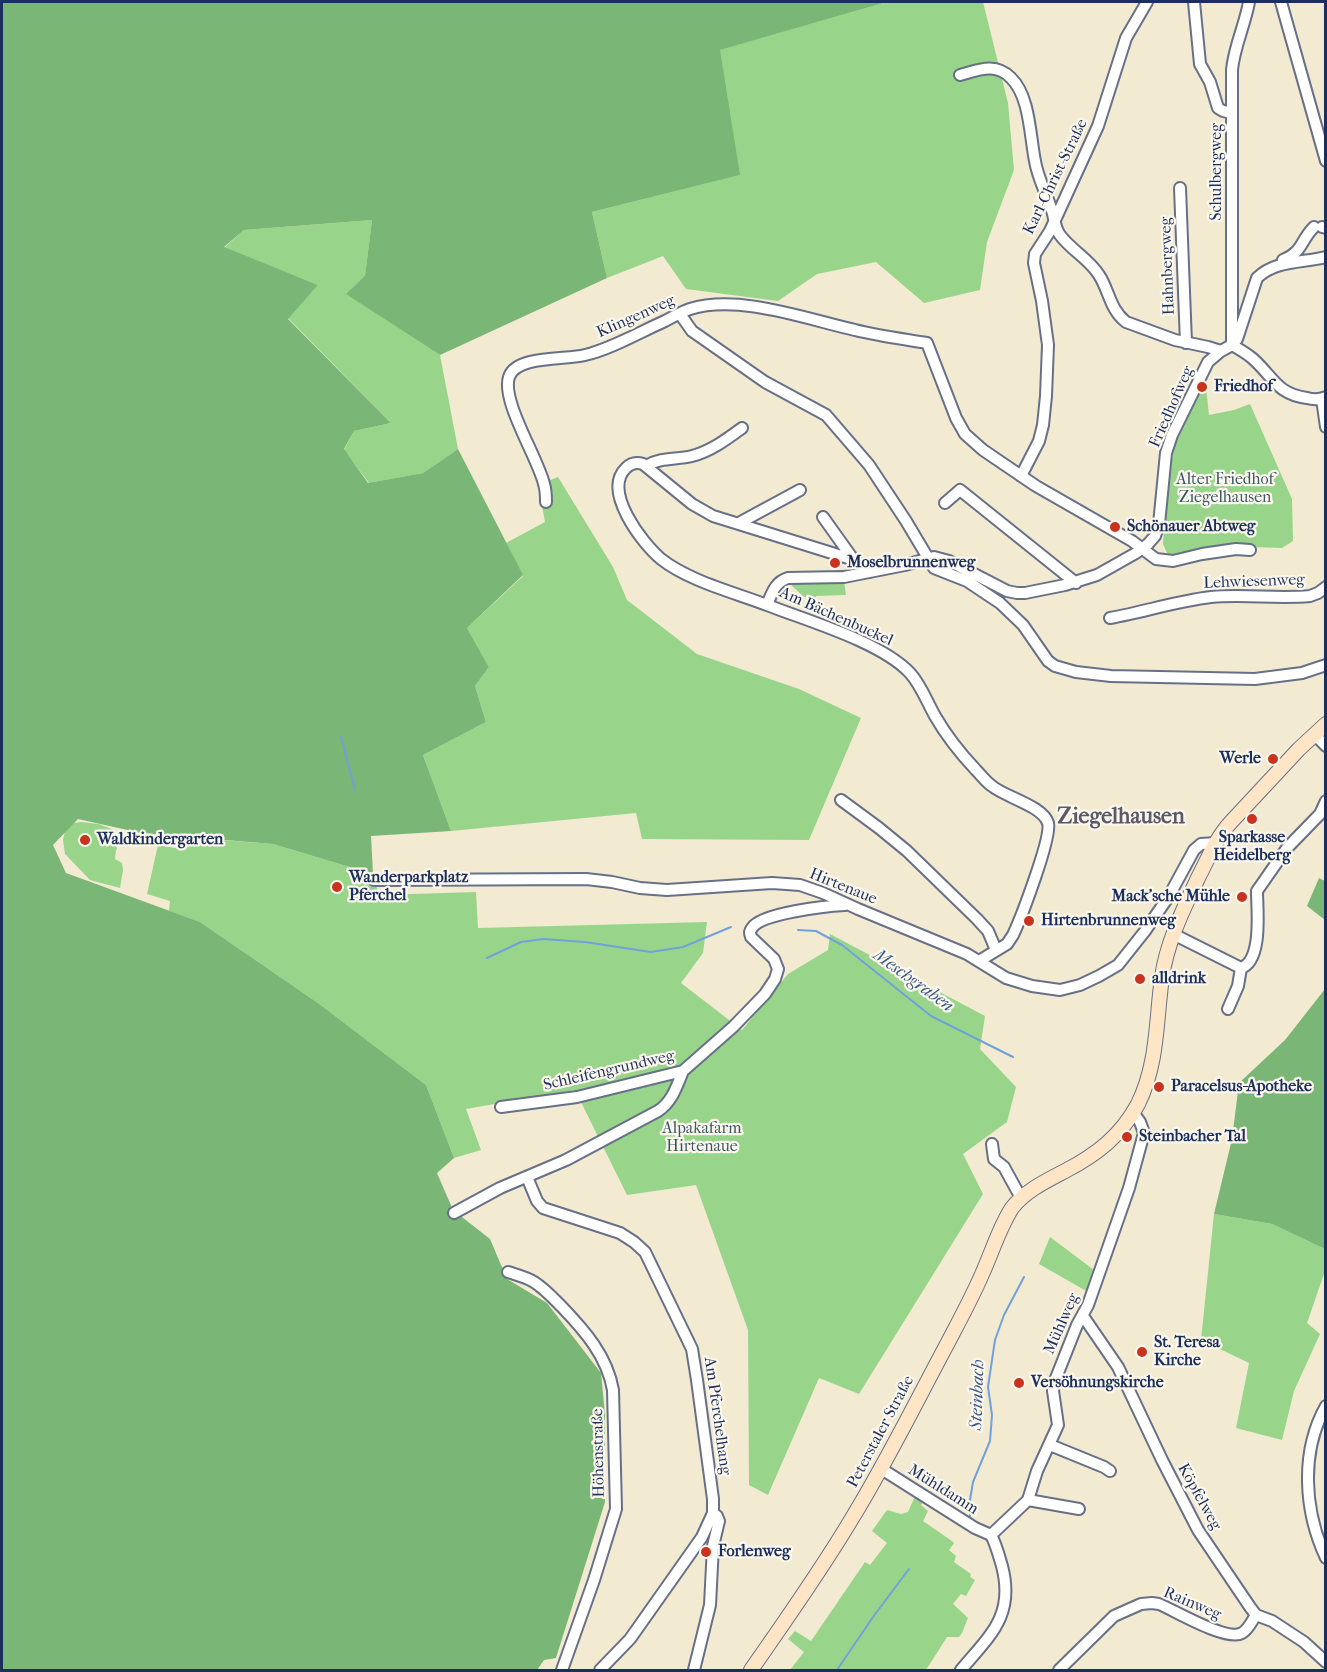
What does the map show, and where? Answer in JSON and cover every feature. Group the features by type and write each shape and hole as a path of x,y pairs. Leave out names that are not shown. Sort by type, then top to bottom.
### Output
{"main road":[{"name":"Peterstaler Straße","path":"751,1671 845,1530 979,1282 1009,1214 1021,1198 1031,1190 1099,1150 1117,1134 1133,1112 1144,1090 1152,1062 1169,946 1216,843 1223,830 1326,724"}],"street":[{"name":"Karl-Christ-Straße","path":"1021,476 1037,446 1043,425 1046,396 1048,345 1034,259 1054,223 1100,121 1126,38 1147,2"},
{"path":"1194,2 1200,64 1210,82 1218,108 1232,113"},
{"name":"Schulbergweg","path":"1232,345 1233,60 1249,2"},
{"path":"1281,2 1326,161"},
{"name":"Hahnbergweg","path":"960,75 995,68 1008,74 1014,81 1024,102 1035,164 1056,229 1062,238 1097,272 1114,309 1124,321 1170,339 1221,351"},
{"name":"Hahnbergweg","path":"1180,188 1186,343"},
{"path":"1321,227 1308,234 1296,255 1278,262 1276,266 1257,278 1238,336 1232,345 1251,357 1287,393 1300,397 1324,398 1326,427"},
{"path":"1276,266 1326,257"},
{"name":"Klingenweg","path":"546,502 544,483 512,404 508,383 510,375 518,367 535,360 585,355 690,309 724,304 753,307 857,331 927,343 956,418 965,434 983,450 1021,476"},
{"path":"680,314 692,331 765,382 826,415 869,465 934,568 967,581 1000,603 1023,625 1051,664 1084,673 1137,677 1256,679 1296,674 1326,665"},
{"name":"Friedhofweg","path":"929,557 949,561 1007,591 1025,593 1076,583 1097,575 1142,548 1153,540 1158,532 1163,476 1169,442 1208,362 1232,345"},
{"path":"646,466 655,460 695,455 718,445 742,428"},
{"path":"767,605 681,572 663,560 644,541 626,511 618,488 620,477 627,468 638,463 646,466 692,504 713,516 849,558 870,572"},
{"path":"1021,476 1127,537 1156,559 1167,561 1236,549 1250,550"},
{"path":"739,523 800,490"},
{"path":"945,503 960,490 1076,583"},
{"path":"823,517 849,558"},
{"name":"Am Bächenbuckel","path":"929,557 870,572 830,578 785,579 777,585 767,605 855,639 891,658 910,674 958,751 993,787 1038,811 1047,820 1049,826 1038,868 1011,939 1007,944 979,961"},
{"name":"Lehwiesenweg","path":"1110,618 1184,601 1213,597 1310,596 1326,587"},
{"path":"1314,734 1326,746"},
{"path":"841,800 907,851 977,919 988,932 996,950"},
{"path":"1173,934 1241,968 1248,965 1256,947 1257,891 1287,848 1320,814 1326,801"},
{"name":"Hirtenaue","path":"375,880 586,879 667,890 772,883 800,885 967,954 1006,978 1048,989 1069,988 1115,968 1128,955 1173,890 1194,850 1201,844 1216,843"},
{"name":"Schleifengrundweg","path":"501,1107 570,1099 683,1071 733,1028 765,994 775,979 778,969 774,959 751,937 754,925 772,916 831,905 848,905"},
{"path":"1228,1009 1238,986 1241,968"},
{"path":"454,1213 500,1188 566,1160 662,1108 671,1098 683,1071"},
{"name":"Mühlweg","path":"991,1535 1028,1500 1037,1471 1059,1422 1053,1395 1054,1383 1077,1325 1088,1305 1129,1188 1144,1136 1140,1122 1133,1112"},
{"path":"992,1144 994,1159 1004,1167 1021,1198"},
{"name":"Am Pferchelhang","path":"527,1177 537,1201 543,1208 620,1233 645,1252 692,1348 697,1380 713,1513 702,1537 654,1606 630,1639 600,1671"},
{"name":"Höhenstraße","path":"508,1272 528,1278 541,1287 577,1322 599,1352 609,1372 613,1390 616,1509 562,1671"},
{"name":"Köpfelweg","path":"1083,1316 1118,1366 1162,1461 1198,1530 1257,1615 1286,1629 1326,1662"},
{"path":"1326,1406 1318,1422 1311,1449 1307,1488 1313,1524 1326,1558"},
{"path":"1050,1445 1110,1471"},
{"name":"Mühldamm","path":"880,1468 975,1528 991,1535"},
{"path":"1028,1500 1079,1509"},
{"path":"694,1671 710,1605 713,1546 718,1521 717,1516 713,1513"},
{"path":"961,1671 996,1628 1004,1604 1005,1580 991,1535"},
{"name":"Rainweg","path":"1059,1671 1108,1620 1134,1606 1159,1604 1231,1636 1245,1631 1257,1615"}],"green space":[{"path":"2,2 887,2 720,50 740,175 592,212 607,278 440,355 346,294 365,276 372,220 244,230 224,247 318,285 288,319 391,423 354,431 344,449 368,483 423,473 458,449 523,575 467,628 489,667 475,686 486,722 423,755 451,831 371,836 373,874 273,844 141,833 78,819 53,845 66,873 200,922 318,1003 426,1085 454,1158 437,1173 453,1210 490,1239 507,1279 547,1303 601,1373 605,1415 605,1502 556,1658 544,1660 537,1670 2,1670"},
{"path":"887,2 983,2 1008,103 1014,170 987,242 980,290 924,303 876,262 817,274 778,301 686,289 663,256 607,278 592,212 739,175 719,50"},
{"path":"372,220 365,277 347,294 440,355 458,449 423,473 369,483 344,450 354,431 391,423 288,318 318,285 224,248 244,230"},
{"name":"Alter Friedhof Ziegelhausen","path":"1205,378 1209,415 1250,404 1292,499 1293,541 1282,548 1224,546 1168,555 1163,544 1167,483 1175,445"},
{"path":"558,477 613,567 627,600 697,654 799,689 861,718 809,840 642,839 636,813 451,831 423,755 486,722 475,686 489,667 467,628 523,576 506,543 545,522 542,506 553,502 548,481"},
{"path":"844,581 846,595 816,596 816,598 804,597 788,582 827,583"},
{"path":"74,823 99,824 114,830 117,849 115,859 122,863 123,870 120,888 90,880 65,854 63,840 65,831"},
{"name":"Alpakafarm Hirtenaue","path":"182,837 273,844 373,874 379,895 476,892 478,928 707,922 703,953 681,983 742,1030 788,974 828,950 830,934 985,1016 980,1049 1016,1087 1007,1122 963,1154 983,1194 859,1394 819,1378 768,1495 749,1485 748,1330 696,1185 627,1195 575,1090 466,1109 481,1150 454,1158 426,1085 318,1003 200,922 169,911 170,901 147,894 158,845 180,849"},
{"path":"1319,878 1325,881 1325,920 1307,906"},
{"path":"1325,989 1325,1249 1272,1224 1214,1214 1232,1139 1239,1083 1285,1040"},
{"path":"1214,1214 1272,1224 1325,1249 1325,1271 1307,1323 1320,1334 1294,1391 1282,1440 1236,1428 1249,1363 1201,1340"},
{"path":"1050,1237 1094,1270 1088,1292 1039,1264"},
{"path":"916,1494 925,1499 921,1505 928,1511 923,1521 954,1543 949,1550 956,1556 954,1562 971,1574 970,1577 975,1580 966,1596 961,1594 953,1604 968,1618 962,1633 959,1637 947,1637 926,1670 790,1670 804,1652 788,1639 795,1631 811,1641 865,1562 870,1565 887,1543 872,1531 887,1510 901,1514 908,1512"}],"waterway":[{"path":"342,740 355,790"},
{"name":"Meschgraben","path":"487,958 521,942 543,939 585,942 651,952 683,947 731,927"},
{"name":"Meschgraben","path":"798,930 816,931 842,945 931,1016 1013,1057"},
{"name":"Steinbach","path":"970,1517 973,1482 990,1441 992,1415 988,1387 995,1340 1004,1315 1024,1277"},
{"name":"Steinbach","path":"837,1670 909,1569"}],"place":[{"name":"Friedhof","path":"1202,387"},
{"name":"Schönauer Abtweg","path":"1115,527"},
{"name":"Moselbrunnenweg","path":"835,563"},
{"name":"Werle","path":"1273,759"},
{"name":"Sparkasse Heidelberg","path":"1252,819"},
{"name":"Waldkindergarten","path":"85,840"},
{"name":"Wanderparkplatz Pferchel","path":"337,887"},
{"name":"Mack'sche Mühle","path":"1242,897"},
{"name":"Hirtenbrunnenweg","path":"1029,921"},
{"name":"alldrink","path":"1140,979"},
{"name":"Paracelsus-Apotheke","path":"1159,1087"},
{"name":"Steinbacher Tal","path":"1127,1137"},
{"name":"St. Teresa Kirche","path":"1142,1352"},
{"name":"Versöhnungskirche","path":"1019,1383"},
{"name":"Forlenweg","path":"706,1552"}],"district":[{"name":"Ziegelhausen","path":"1121,818"}]}
